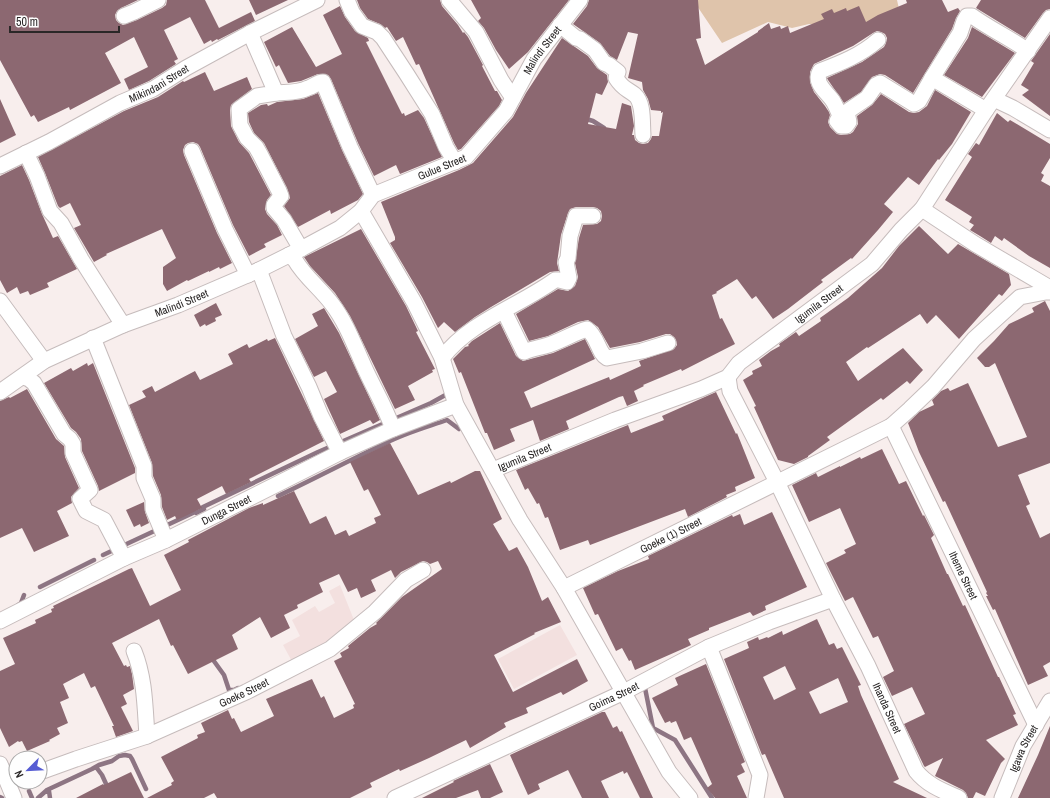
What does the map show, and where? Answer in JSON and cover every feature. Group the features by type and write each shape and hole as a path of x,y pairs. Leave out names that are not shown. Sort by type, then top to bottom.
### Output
{"street":[{"path":"124,16 158,0"},
{"name":"Mikindani Street","path":"0,166 50,142 120,103 153,89 186,68 250,33 317,0"},
{"path":"347,0 352,12 362,26 377,32 383,38 410,78 432,114 446,147 455,162"},
{"path":"449,0 476,32 512,102"},
{"name":"Malindi Street","path":"512,102 534,59 580,0"},
{"path":"878,40 870,47 844,62 818,73 822,90 836,105 840,116 837,121 841,126 846,126 849,122 847,112 867,98 878,84 882,84 914,104 919,101 960,33 964,20 967,16 972,16 1028,51"},
{"name":"Igumila Street","path":"493,470 615,420 728,378 739,363 872,264 901,230 922,209 990,105 1050,18"},
{"path":"560,25 576,38 580,39 596,50 604,63 618,72 616,78 621,86 639,100 643,134"},
{"path":"250,33 276,92"},
{"path":"932,78 990,105 1013,108 1050,130"},
{"path":"393,429 347,328 332,304 295,260 295,252 284,220 274,208 274,205 281,196 279,191 256,147 247,138 240,125 239,109 257,96 276,92 295,92 323,82 350,147 373,195 361,211 414,302 442,358 456,405 520,520 564,588 669,772 690,798"},
{"name":"Gulue Street","path":"373,195 466,157 512,102"},
{"path":"192,151 225,229 254,272 309,387 321,416 341,452"},
{"path":"26,153 37,176 50,211 61,223 81,259 123,325"},
{"path":"922,209 975,244 1050,288"},
{"name":"Malindi Street","path":"0,392 44,361 123,325 178,305 254,272 340,228 361,211"},
{"path":"442,358 447,351 486,320 555,280 567,282 569,278 566,262 568,258 570,236 576,216 593,216"},
{"name":"Goeke (1) Street","path":"564,588 891,426 910,410 933,387 974,339 1020,297 1050,292"},
{"path":"0,301 44,361"},
{"path":"504,310 524,352 537,347 545,346 573,333 587,329 592,332 598,341 603,355 607,358 642,351 668,343"},
{"path":"93,338 144,466 144,478 153,499 153,509 166,540"},
{"path":"23,377 34,382 64,434 73,444 73,453 90,490 81,497 81,502 86,511 104,520 124,558"},
{"name":"Ihanda Street","path":"728,378 730,391 777,482 833,599 868,666 916,771 923,780 959,798"},
{"name":"Dunga Street","path":"0,621 124,558 166,540 341,452 393,429 456,405"},
{"name":"Iheme Street","path":"891,426 1036,725"},
{"name":"Goeke Street","path":"48,769 147,736 246,692 330,649 375,612 406,580 423,570"},
{"name":"Goima Street","path":"395,798 624,692 708,647 769,622 833,599"},
{"path":"708,647 760,775 756,798"},
{"path":"134,651 139,663 143,685 147,736"},
{"name":"Igawa Street","path":"1002,798 1023,746 1050,701"},
{"path":"0,764 8,783"}],"shaded area":[{"path":"693,0 897,0 899,9 862,28 809,24 792,28 768,22 722,43"},
{"path":"340,585 356,625 294,665 283,645 300,636 292,620 315,606 319,612 335,603 329,591"},
{"path":"560,625 577,655 514,689 498,659"}],"building":[{"path":"0,0 138,0 117,11 115,15 116,20 123,25 162,8 166,5 167,0 205,0 219,28 251,12 255,21 218,40 217,39 212,42 211,40 204,44 190,17 164,30 178,59 174,61 176,64 149,81 129,90 124,79 148,67 134,37 105,53 121,83 70,110 69,107 38,122 34,115 31,117 0,60"},
{"path":"249,0 288,0 256,15"},
{"path":"357,0 440,0 442,6 463,33 464,32 468,37 495,91 497,91 502,100 499,106 461,149 458,150 454,143 419,64 416,65 403,37 396,41 387,27 385,28 368,19 360,8"},
{"path":"471,0 569,0 528,52 509,69 496,50 484,28 478,21 481,18"},
{"path":"589,0 698,0 701,38 696,39 705,65 758,32 769,23 771,29 780,26 781,29 788,26 790,33 824,19 821,14 832,9 834,13 846,8 847,11 859,6 866,22 878,15 907,3 906,0 942,0 948,12 958,8 960,11 952,29 913,93 885,75 880,74 872,77 861,92 844,103 828,80 827,78 862,62 884,47 887,38 885,34 877,31 853,46 814,64 810,72 810,82 814,92 829,112 830,115 828,122 830,127 837,134 841,135 850,134 853,132 858,124 857,116 872,105 881,94 909,112 914,113 919,112 927,106 935,90 971,112 952,144 939,160 938,159 919,185 908,177 884,204 893,212 852,259 851,258 821,280 823,282 788,309 773,319 756,296 752,299 737,279 712,295 720,319 722,318 735,344 682,371 681,369 643,385 644,386 634,391 638,401 627,406 623,396 619,397 566,421 569,429 540,441 533,420 510,429 515,441 494,450 487,433 485,433 461,372 459,373 453,359 465,347 469,346 468,345 472,341 500,323 516,356 523,361 553,353 585,339 595,359 524,392 531,408 609,377 610,380 641,366 639,361 674,349 677,345 676,340 670,334 666,334 640,342 610,348 598,327 588,320 578,322 548,336 529,341 516,314 558,289 568,291 575,286 578,277 575,263 579,238 583,225 597,224 601,221 601,211 593,207 576,207 570,209 561,235 557,263 559,271 550,272 475,317 455,332 444,322 438,328 422,297 390,243 395,240 395,237 381,202 473,163 513,117 526,93 562,38 588,56 597,68 607,75 608,82 602,95 596,93 588,124 616,129 622,103 631,106 634,126 632,135 634,135 635,140 643,144 648,143 652,136 659,136 663,112 661,113 661,111 651,110 648,99 643,90 642,82 628,78 638,34 628,32 617,60 610,56 600,43 573,24 587,6"},
{"path":"981,0 1050,0 1050,9 1043,13 1025,38 976,8"},
{"path":"340,6 345,17 355,31 368,38 369,41 366,42 402,114 404,113 405,116 418,110 424,118 442,157 400,174 396,165 374,176 328,75 318,74 301,81 288,83 279,65 276,67 264,42 292,27 316,67 342,54 323,15"},
{"path":"972,27 1015,53 982,97 944,75 968,38"},
{"path":"1050,34 1050,116 1022,95 1029,90 1021,85 1034,63 1031,61"},
{"path":"205,72 214,91 247,77 252,89 231,105 231,126 239,142 249,153 271,195 267,200 265,209 267,214 277,225 282,235 264,244 266,247 249,256 233,225 200,147 198,144 193,142 188,143 185,145 183,150 184,155 217,233 232,263 220,269 219,267 188,281 187,280 167,291 163,284 163,267 176,258 162,229 106,254 107,255 94,262 74,228 81,225 70,203 60,208 58,206 38,157 124,111 158,97 183,81 184,82"},
{"path":"318,93 342,150 363,194 358,200 331,214 330,210 298,227 284,206 290,198 287,188 264,143 254,133 249,122 248,113 261,105 267,104 268,106 277,102 303,99"},
{"path":"0,99 16,135 0,143"},
{"path":"997,113 1008,122 1010,120 1050,144 1050,158 1041,173 1044,175 1041,181 1050,186 1050,268 1029,256 1004,238 1002,241 995,236 991,243 970,230 974,225 969,222 972,217 945,200 972,157 968,154 976,143 979,145"},
{"path":"22,165 53,238 58,236 77,269 47,283 49,287 30,295 28,291 20,294 17,287 7,293 0,280 0,176"},
{"path":"919,226 948,254 958,244 1009,274 1011,285 1002,296 999,294 959,339 936,315 927,324 920,314 846,362 858,381 903,348 923,370 910,384 907,381 883,400 881,398 827,437 830,440 808,457 794,464 778,460 754,407 756,406 743,380 753,374 752,371 762,366 759,360 780,346 779,344 796,332 799,336 821,321 820,318 848,298 882,268 899,246"},
{"path":"361,229 406,306 418,331 416,332 435,369 432,370 433,372 408,386 415,400 395,409 350,316 335,293 310,266 304,257"},
{"path":"1045,301 1050,311 1050,463 1018,475 1030,504 1026,506 1040,538 1050,533 1050,662 1043,666 1048,676 1028,685 995,609 993,610 986,596 988,596 986,593 987,592 945,501 943,502 919,452 908,423 919,412 934,405 932,400 941,391 948,388 950,391 968,383 998,447 1027,437 995,363 989,367 985,367 977,358 1009,324 1034,312 1032,308"},
{"path":"216,303 222,315 215,318 216,321 200,327 194,315"},
{"path":"324,308 339,333 380,420 373,424 370,420 340,434 324,399 337,392 326,371 314,377 295,339 318,326 312,314"},
{"path":"275,338 324,441 249,479 251,482 226,494 222,486 197,499 202,508 177,520 175,516 167,520 162,507 161,495 153,476 152,463 129,405 146,397 142,391 152,386 155,392 195,371 200,380 233,364 228,354 247,344 249,348 267,339 268,341"},
{"path":"87,363 88,366 93,363 135,468 135,473 99,491 82,451 81,439 71,428 44,383 71,368 73,371"},
{"path":"27,389 56,439 64,446 65,457 79,488 71,497 72,503 57,511 69,536 34,552 22,528 0,538 0,401 9,397 10,398"},
{"path":"716,392 736,434 737,433 755,478 735,487 736,491 726,495 727,497 688,517 685,509 590,545 588,540 560,550 548,517 545,518 539,503 537,504 528,488 525,490 516,470 628,425 631,433 664,420 662,416"},
{"path":"390,443 418,495 450,481 451,483 475,471 480,471 502,519 493,524 509,551 517,547 528,567 542,601 548,597 561,622 534,633 535,634 494,655 513,692 577,659 588,681 563,695 561,692 526,708 528,713 504,723 506,727 470,748 466,740 400,771 399,769 370,783 372,787 350,798 217,798 214,793 204,798 147,798 172,785 171,783 174,781 161,757 198,738 197,735 205,732 201,723 228,710 241,732 274,716 266,699 312,679 321,698 324,696 334,718 354,708 353,705 355,704 334,661 342,657 340,653 349,648 348,646 377,624 376,623 402,597 442,569 438,561 430,564 423,561 401,572 395,578 391,570 371,580 376,591 361,598 357,588 348,592 339,574 319,583 323,592 297,605 298,608 284,615 290,628 271,638 260,617 232,635 238,649 188,674 173,645 171,646 159,619 112,643 124,666 130,666 132,674 134,689 123,695 127,704 121,707 133,731 116,737 112,726 114,726 95,686 91,688 84,673 63,684 69,698 60,702 68,723 57,728 60,734 49,740 50,741 29,750 26,750 22,741 18,741 9,747 0,728 0,671 15,664 3,638 36,623 35,620 52,612 51,609 54,608 53,606 132,568 150,606 181,590 164,555 189,542 188,540 249,508 263,503 263,505 294,491 310,524 326,516 335,535 346,530 349,536 376,523 374,518 381,515 368,489 364,491 350,462"},
{"path":"882,449 899,484 906,481 923,516 924,515 934,535 931,538 947,574 963,606 965,605 1016,714 1013,715 1018,725 986,740 1005,759 1001,763 985,796 976,792 973,798 968,798 963,790 935,776 943,758 925,767 924,766 904,724 925,714 912,687 892,696 883,677 894,671 878,636 873,638 853,597 845,601 826,563 846,553 844,550 856,544 840,508 809,522 792,485 816,473 818,477 860,457 861,459"},
{"path":"144,502 145,512 149,523 141,527 140,524 134,527 126,510"},
{"path":"772,512 807,587 765,606 766,610 753,616 750,612 709,628 709,630 688,639 691,645 635,670 631,660 629,661 622,648 616,651 598,614 595,615 583,588 618,571 649,559 648,556 732,515 733,517 740,514 744,525"},
{"path":"817,619 829,645 834,643 837,649 842,647 861,685 858,686 861,695 899,779 893,782 927,798 784,798 765,754 762,755 724,659 749,648 747,642 758,637 759,640 768,638 782,631 783,635","holes":["785,666 796,689 774,700 763,677","838,678 848,702 820,714 809,692"]},
{"path":"706,664 745,762 741,764 745,772 737,776 747,798 715,798 707,788 712,784 691,737 684,740 676,721 665,723 652,698 678,685 675,678"},
{"path":"602,712 605,712 613,728 617,726 620,732 622,731 653,798 640,798 627,772 624,774 623,771 601,781 609,798 582,798 568,770 538,784 540,789 528,795 510,755"},
{"path":"1050,726 1050,798 1018,798 1038,755"},
{"path":"490,764 503,792 490,798 481,798 478,790 456,798 422,798 454,782 453,781"},
{"path":"131,772 144,798 76,798 103,784 104,785"}],"waterway":[{"path":"583,118 593,121 604,128 603,132"},
{"path":"103,555 195,512 196,513 204,509 203,507 318,452 431,403 449,393"},
{"path":"278,496 408,433 447,420 459,429"},
{"path":"40,587 94,560"},
{"path":"18,605 21,603 24,595"},
{"path":"211,657 224,675 229,690 238,688"},
{"path":"645,688 653,728 675,740 712,798"},
{"path":"38,798 47,790 99,765 112,761 119,756 125,755 130,756 132,759 146,789"},
{"path":"96,767 107,786"},
{"path":"47,790 49,791 50,798"},
{"path":"29,791 32,798"}]}
